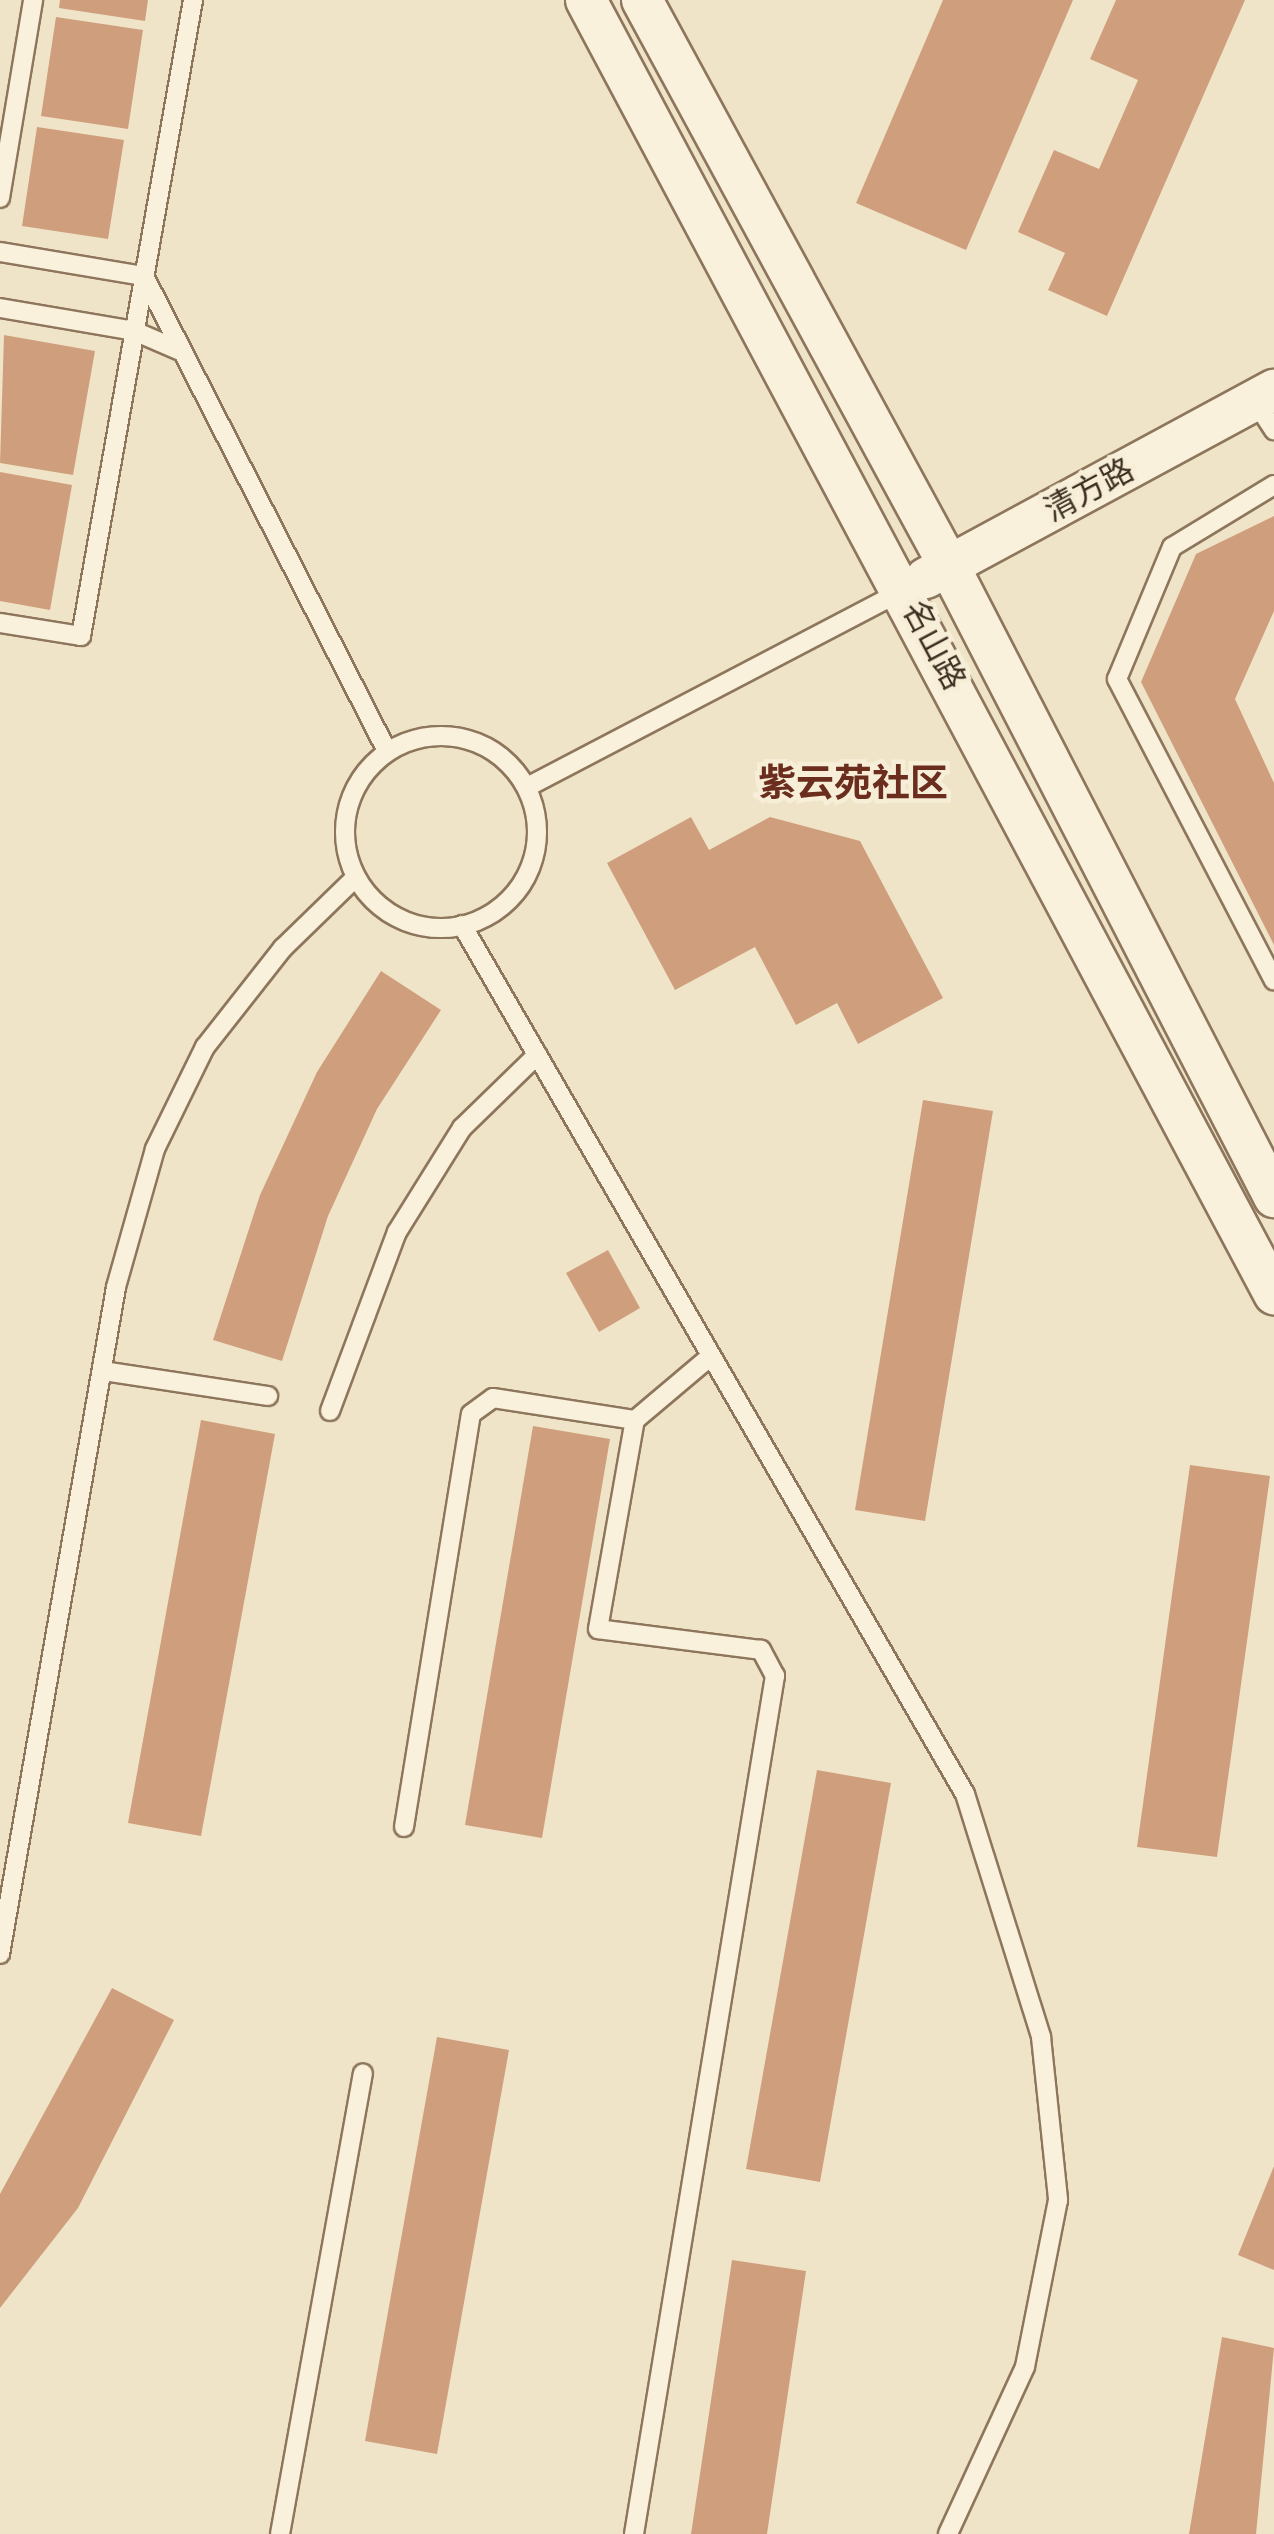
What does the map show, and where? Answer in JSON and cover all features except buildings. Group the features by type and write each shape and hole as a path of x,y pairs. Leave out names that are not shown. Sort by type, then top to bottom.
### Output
{"street":[{"name":"名山路","path":"586,0 905,590 1274,1294"},
{"name":"名山路","path":"642,0 949,566 1274,1197"},
{"name":"清方路","path":"905,590 1268,407"}],"lane":[{"path":"0,198 33,0"},
{"path":"0,623 81,636 193,0"},
{"path":"0,252 144,276"},
{"path":"144,276 387,752"},
{"path":"0,308 134,332 183,352"},
{"path":"1274,484 1172,547 1117,680 1274,981"},
{"path":"527,788 905,590"},
{"path":"424,736 465,738 502,756 527,788 538,826 532,864 512,898 462,925 404,922 355,878 346,812 359,781 387,752 424,736"},
{"path":"0,1954 116,1287 155,1149 205,1047 283,948 355,878"},
{"path":"462,925 964,1794 1042,2037 1058,2200 1025,2367 948,2534"},
{"path":"330,1411 397,1232 462,1128 537,1055"},
{"path":"634,2534 775,1676 761,1650 598,1629 635,1420 711,1356"},
{"path":"103,1371 268,1396"},
{"path":"404,1827 471,1414 493,1398 635,1420"},
{"path":"280,2534 363,2073"}],"district":[{"name":"紫云苑社区","path":"853,784"}]}
